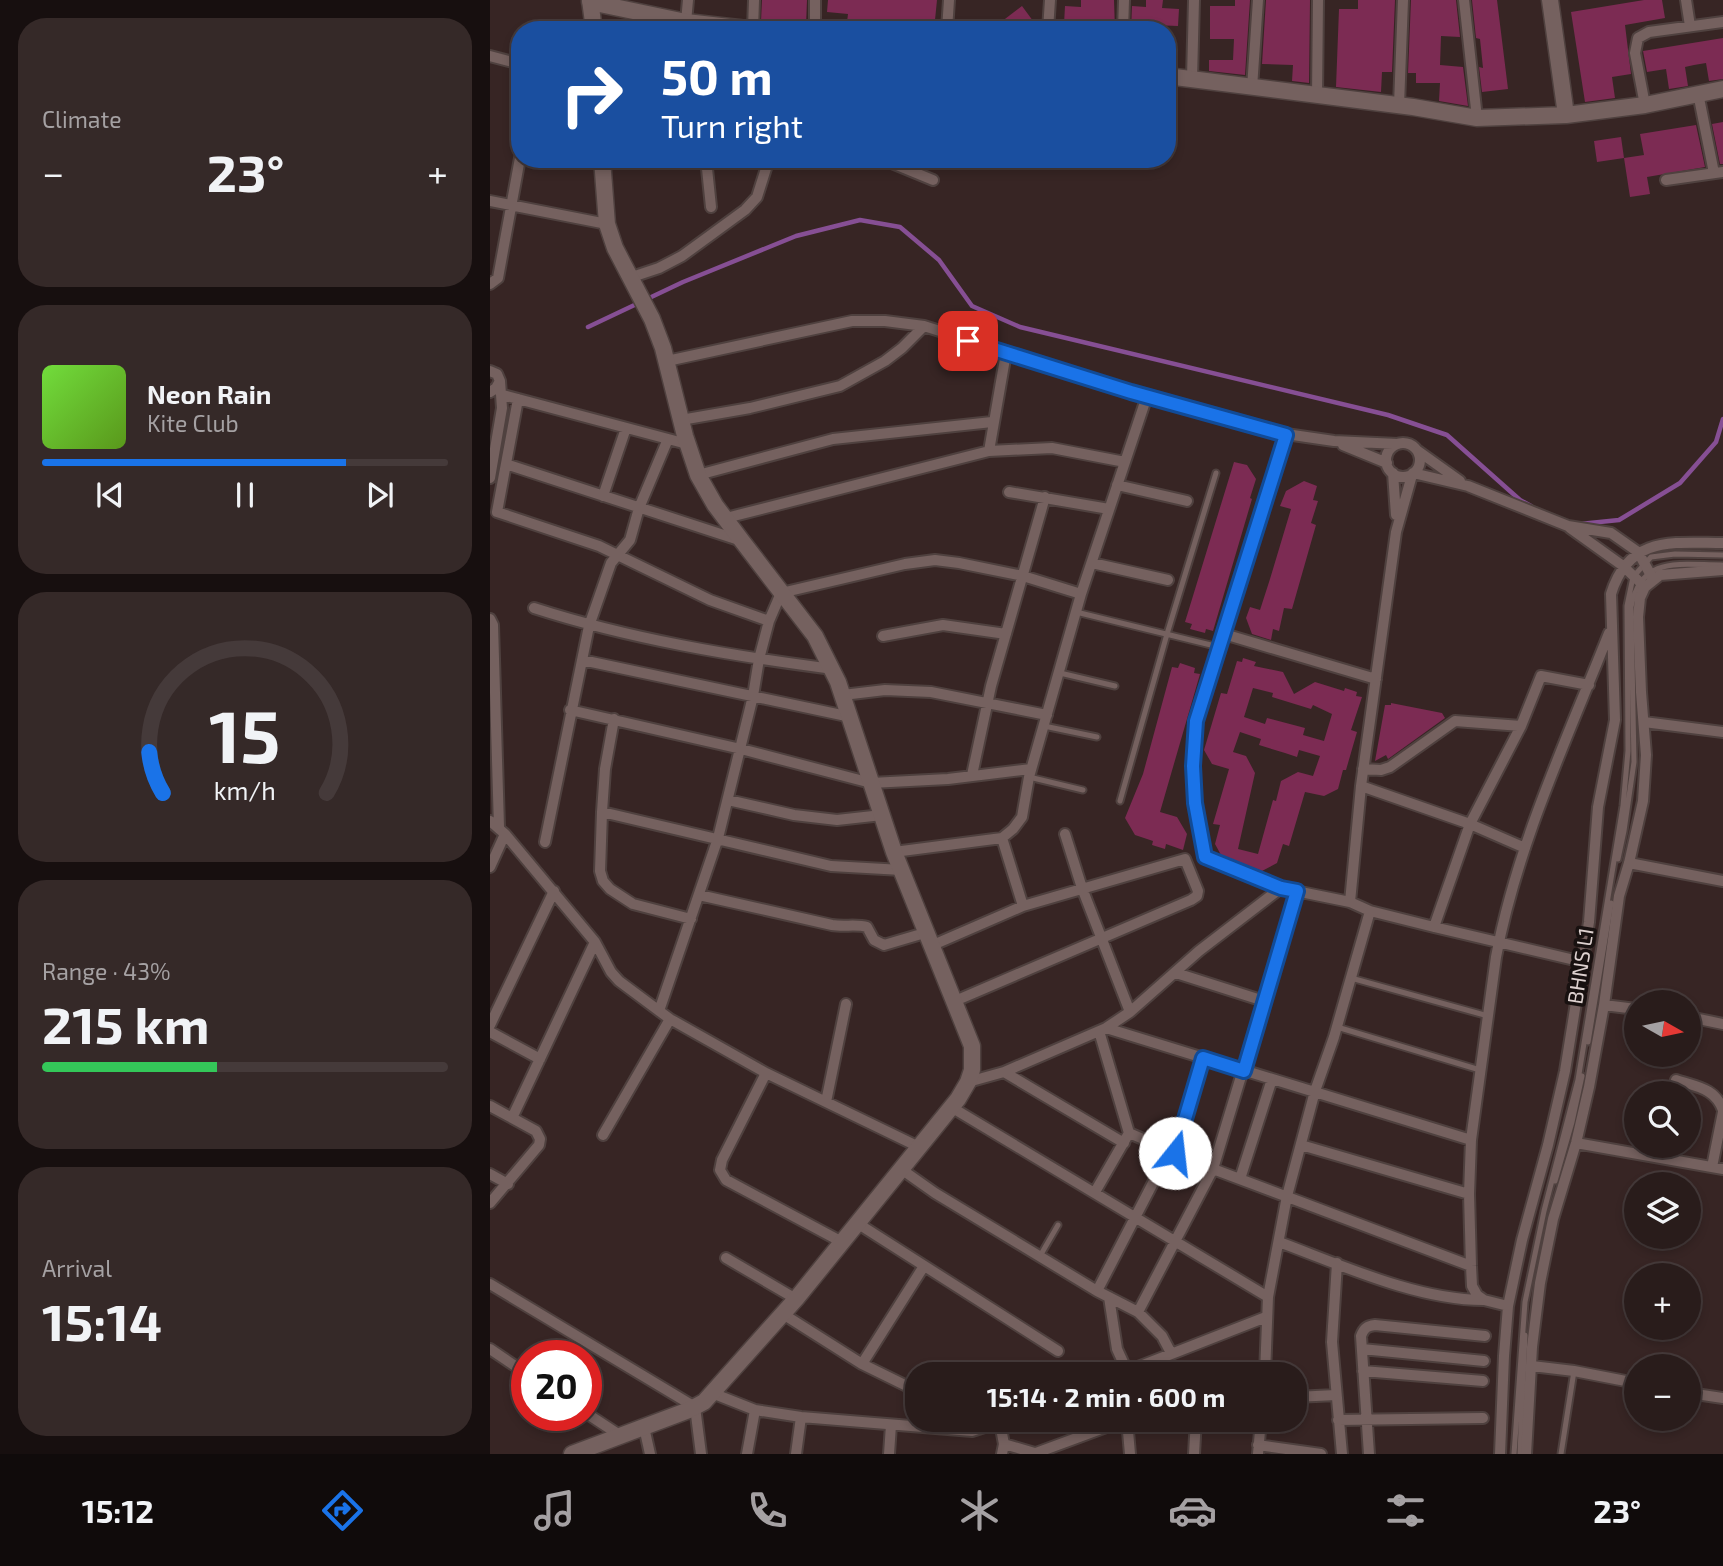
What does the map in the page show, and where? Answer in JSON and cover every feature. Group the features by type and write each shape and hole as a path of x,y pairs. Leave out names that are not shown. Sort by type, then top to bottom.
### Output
{"street":[{"path":"686,21 688,0"},
{"path":"754,0 754,21"},
{"path":"815,0 815,21"},
{"path":"947,21 948,0"},
{"path":"1049,21 1051,0"},
{"path":"1123,21 1124,0"},
{"path":"1192,79 1194,0"},
{"path":"1252,88 1258,0"},
{"path":"1317,97 1318,0"},
{"path":"1399,105 1403,0"},
{"path":"1464,0 1477,118"},
{"path":"1550,0 1566,115"},
{"path":"1686,0 1690,26"},
{"path":"592,21 586,1 681,21"},
{"path":"1645,105 1635,52 1637,39 1649,32 1723,22"},
{"path":"490,56 511,62"},
{"path":"1176,77 1317,97 1399,105 1477,118 1566,115 1645,105 1723,89"},
{"path":"1666,180 1718,173 1698,93"},
{"path":"490,284 498,278 518,168"},
{"path":"572,1454 603,1448 621,1436 695,1407 712,1393 796,1299 951,1107 968,1082 973,1058 972,1046 955,1001 894,852 851,717 832,669 815,636 742,541 698,475 687,444 667,361 652,318 614,248 607,224 603,168"},
{"path":"707,168 710,207"},
{"path":"632,278 682,256 745,210 757,197 766,168"},
{"path":"904,168 933,180"},
{"path":"490,201 607,224"},
{"path":"667,361 852,321 885,321 924,326 1147,396 1286,435 1334,441 1409,444 1468,486"},
{"path":"681,420 750,408 840,386 885,361 924,326"},
{"path":"989,451 1006,353"},
{"path":"490,371 497,374 503,395 490,478"},
{"path":"490,392 500,381"},
{"path":"503,395 687,444"},
{"path":"894,852 1002,838 1013,830 1022,817 1030,773 1081,594 1147,396"},
{"path":"517,399 497,512 599,545 710,600 769,621"},
{"path":"698,475 833,439 992,422"},
{"path":"603,496 626,428"},
{"path":"1205,857 1195,803 1193,766 1196,721 1286,435"},
{"path":"545,842 589,626 611,563 630,540 639,508 668,439"},
{"path":"1334,441 1390,468 1399,476 1413,474 1468,486 1568,526 1611,533 1638,552 1644,577 1639,607 1646,776 1629,863 1619,896 1604,1005 1576,1143 1546,1251 1535,1315 1527,1454"},
{"path":"1396,532 1389,451 1398,444"},
{"path":"726,518 989,451 1052,448 1125,462"},
{"path":"1350,902 1363,769 1396,532 1413,474 1420,463 1418,451"},
{"path":"506,464 742,541"},
{"path":"1117,485 1187,501"},
{"path":"1009,492 1109,509"},
{"path":"972,775 987,702 1045,497"},
{"path":"1568,526 1623,566 1644,577 1723,568"},
{"path":"1500,1454 1508,1306 1521,1240 1559,1096 1583,962 1598,807 1615,720 1611,594 1623,566 1638,552 1657,544 1723,543"},
{"path":"781,593 905,564 935,560 1023,576 1081,594"},
{"path":"1092,563 1168,580"},
{"path":"659,1011 718,838 741,749 759,659 769,621 781,593"},
{"path":"534,608 589,626 759,659 832,669"},
{"path":"490,619 493,625 493,742 498,828 490,867"},
{"path":"883,636 943,625 1006,634"},
{"path":"1484,1300 1472,1286 1469,1194 1471,1140 1499,943 1525,848 1611,629"},
{"path":"1224,634 1376,679"},
{"path":"582,660 851,717"},
{"path":"1434,927 1470,824 1521,726 1541,676 1588,685"},
{"path":"842,695 908,690 931,692 987,702 1045,721"},
{"path":"570,710 741,749 872,783 1030,773"},
{"path":"614,719 605,769 602,812 600,871 603,881 633,904 691,919"},
{"path":"1363,769 1381,770 1390,767 1455,721 1521,726"},
{"path":"1644,722 1723,732"},
{"path":"1361,786 1470,824 1525,848"},
{"path":"728,800 794,815 837,820 882,815"},
{"path":"602,812 831,866 902,870"},
{"path":"498,828 595,942 619,981 670,1019 766,1073 919,1147"},
{"path":"1065,834 1082,888 1130,1012"},
{"path":"1002,838 1023,906"},
{"path":"699,895 832,925 849,928 862,925 867,927 874,940 884,946 930,939 1082,888 1185,859 1205,857 1281,888 1350,902 1370,911 1583,962"},
{"path":"955,1001 1197,895 1198,891 1185,859"},
{"path":"1629,863 1723,881"},
{"path":"968,1082 1004,1072 1102,1029 1130,1012 1199,951 1281,888"},
{"path":"490,1025 554,891"},
{"path":"1138,1312 1213,1170 1297,891"},
{"path":"1265,1362 1268,1297 1287,1196 1315,1091 1337,1027 1370,911"},
{"path":"512,1118 595,942"},
{"path":"1176,973 1265,1001"},
{"path":"826,1102 846,1004"},
{"path":"1604,1005 1624,1008"},
{"path":"603,1135 670,1019"},
{"path":"1701,1019 1723,1024"},
{"path":"1102,1029 1471,1140"},
{"path":"1095,1192 1126,1138 1102,1029"},
{"path":"490,1032 540,1059"},
{"path":"1004,1072 1126,1138 1175,1153 1213,1170 1471,1266"},
{"path":"766,1073 722,1160 720,1170 726,1180 842,1242"},
{"path":"1240,1179 1272,1079"},
{"path":"1576,1143 1717,1168 1723,1111 1719,1098 1712,1092 1676,1080"},
{"path":"490,1106 536,1131 540,1142 490,1203"},
{"path":"951,1107 1268,1297"},
{"path":"1301,1145 1469,1194"},
{"path":"901,1170 1097,1291 1138,1312 1162,1336 1171,1353"},
{"path":"490,1174 508,1184"},
{"path":"1097,1291 1155,1179"},
{"path":"857,1223 1058,1351"},
{"path":"1279,1242 1424,1293 1457,1300 1484,1300 1508,1306"},
{"path":"726,1258 796,1299"},
{"path":"1338,1263 1332,1342 1342,1454"},
{"path":"862,1364 924,1266"},
{"path":"490,1284 695,1407"},
{"path":"1109,1297 1121,1362"},
{"path":"783,1314 862,1364 905,1385"},
{"path":"1149,1362 1266,1317"},
{"path":"1369,1454 1361,1336 1363,1330 1375,1325 1485,1336"},
{"path":"490,1349 511,1363"},
{"path":"1362,1349 1483,1361"},
{"path":"1532,1366 1624,1381"},
{"path":"1363,1371 1483,1381"},
{"path":"712,1393 755,1410 801,1417 905,1425"},
{"path":"1307,1396 1336,1395"},
{"path":"1701,1395 1723,1398"},
{"path":"695,1407 701,1454"},
{"path":"747,1454 755,1410"},
{"path":"796,1454 801,1417"},
{"path":"1338,1420 1483,1418"},
{"path":"602,1424 621,1436"},
{"path":"889,1454 891,1425"},
{"path":"643,1427 650,1454"},
{"path":"1003,1449 1037,1453 1095,1432"},
{"path":"1129,1432 1130,1454"},
{"path":"1194,1454 1195,1432"},
{"path":"1260,1432 1258,1450 1321,1454"}],"lane":[{"path":"1120,801 1216,473"},
{"path":"1644,577 1651,558 1675,554 1723,555"},
{"name":"BHNS L1","path":"1514,1454 1525,1301 1544,1211 1578,1080 1623,806 1628,751 1627,606 1644,577"},
{"name":"BHNS L1","path":"1520,1454 1528,1303 1547,1208 1581,1084 1625,831 1634,762 1631,607 1633,594 1644,577"},
{"path":"1076,612 1219,647"},
{"path":"1059,673 1115,686"},
{"path":"1045,721 1097,737"},
{"path":"1030,773 1083,790"},
{"path":"1351,978 1488,1016"},
{"path":"1337,1027 1480,1070"},
{"path":"1175,1153 1203,1058"},
{"path":"1040,1256 1058,1225"},
{"path":"1561,1454 1574,1371"}],"building":[{"path":"762,0 807,0 806,21 761,21"},
{"path":"828,0 937,0 935,21 847,21 848,14 827,12"},
{"path":"1081,0 1114,0 1115,21 1064,21 1065,6 1081,7"},
{"path":"1146,0 1163,0 1162,8 1179,9 1178,26 1176,21 1131,21 1132,6 1146,7"},
{"path":"1235,0 1250,0 1245,75 1209,71 1209,60 1233,60 1234,39 1210,39 1210,6 1235,6"},
{"path":"1266,0 1310,0 1309,83 1292,81 1293,65 1262,64"},
{"path":"1358,0 1395,0 1392,72 1382,72 1381,92 1336,87 1339,9 1358,9"},
{"path":"1411,0 1456,0 1460,37 1441,36 1440,65 1463,67 1468,106 1439,101 1440,83 1416,83 1416,73 1408,73"},
{"path":"1472,0 1497,0 1508,89 1482,92 1480,39 1476,38"},
{"path":"1644,0 1662,0 1665,18 1625,25 1631,74 1612,77 1615,98 1585,102 1571,12"},
{"path":"1022,6 1033,21 1002,21"},
{"path":"1723,38 1723,79 1709,81 1706,63 1694,65 1685,67 1688,86 1669,89 1666,69 1647,72 1643,51"},
{"path":"1723,122 1723,164 1720,164 1712,124"},
{"path":"1696,125 1705,167 1647,177 1650,194 1630,197 1624,158 1644,155 1640,134"},
{"path":"1621,137 1624,158 1597,162 1594,141"},
{"path":"1234,462 1247,465 1256,479 1213,631 1206,629 1205,633 1190,629 1192,624 1185,622"},
{"path":"1304,481 1317,486 1313,500 1318,501 1311,523 1316,525 1292,609 1284,608 1279,631 1273,629 1271,640 1252,634 1246,618 1250,607 1260,610 1270,579 1291,509 1280,506 1286,491"},
{"path":"1243,658 1256,662 1254,666 1283,672 1294,694 1315,682 1344,691 1345,688 1362,697 1351,730 1357,732 1338,789 1324,796 1305,792 1289,846 1283,844 1277,863 1262,871 1221,855 1215,844 1220,825 1213,824 1229,769 1212,764 1204,750 1221,693 1227,694 1237,661 1242,662","holes":["1253,688 1273,693 1272,697 1311,709 1313,705 1332,714 1324,741 1303,735 1305,728 1267,718 1265,724 1244,717","1240,732 1261,739 1259,745 1297,757 1299,750 1320,756 1313,776 1298,772 1281,781 1258,854 1238,849 1255,773 1246,756 1233,752"]},
{"path":"1180,663 1195,668 1194,673 1200,674 1160,812 1177,817 1187,834 1183,850 1166,844 1165,849 1152,845 1153,841 1135,835 1125,818 1143,774 1172,667 1178,668"},
{"path":"1391,703 1442,713 1445,718 1388,759 1386,755 1375,761 1385,705"}],"waterway":[{"path":"588,327 683,282 796,236 860,220 900,227 939,260 972,306 1020,327 1388,415 1447,435 1520,500 1531,506"},
{"path":"1580,524 1619,520 1680,483 1716,442 1723,419"}],"route":[{"path":"968,341 1131,392 1286,435 1196,721 1193,766 1195,803 1205,857 1281,888 1297,891 1244,1071 1203,1058 1175,1153"}]}
